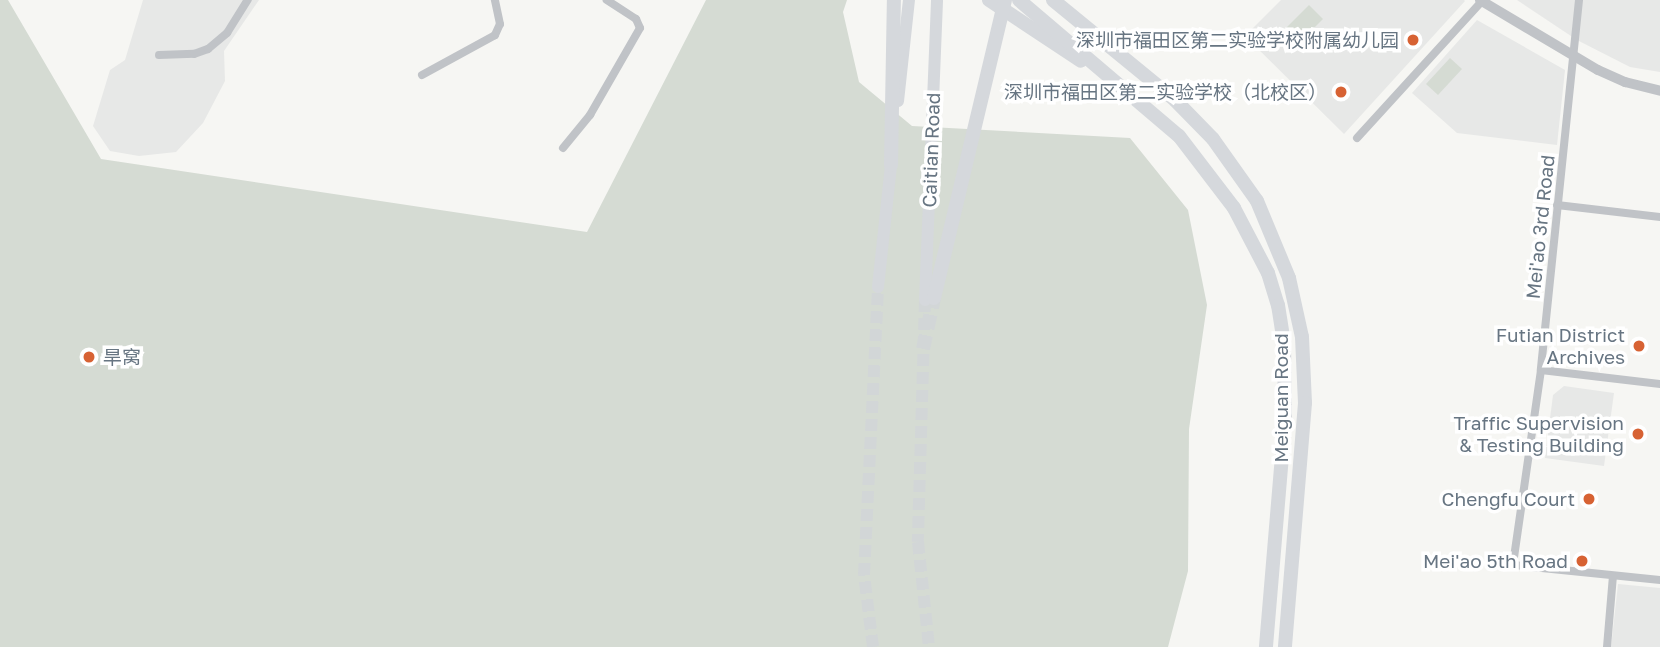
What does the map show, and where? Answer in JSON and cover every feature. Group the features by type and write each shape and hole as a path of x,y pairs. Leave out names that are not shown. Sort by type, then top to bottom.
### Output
{"highway":[{"path":"891,165 894,0"},
{"path":"989,0 1142,103"},
{"path":"930,299 1005,0"},
{"name":"Meiguan Road","path":"1019,0 1179,136 1234,208 1255,243 1278,305 1284,342 1285,420 1266,647"},
{"name":"Meiguan Road","path":"1053,0 1175,100 1213,139 1257,201 1273,234 1297,304 1306,370 1285,647"},
{"path":"1071,0 1125,58"}],"main road":[{"name":"Caitian Road","path":"878,287 909,0"},
{"name":"Caitian Road","path":"930,299 937,0"}],"street":[{"path":"159,55 194,54 208,49 227,33 248,0"},
{"path":"422,75 495,35 500,24 495,0"},
{"path":"563,148 590,115 640,28 636,19 607,0"},
{"name":"Mei'ao 3rd Road","path":"1579,0 1541,370 1513,565 1613,576"},
{"path":"1357,138 1480,1 1575,58 1625,82 1660,91"},
{"path":"1558,205 1660,217"},
{"path":"1541,370 1660,384"},
{"path":"1607,647 1613,576 1660,580"}],"shaded area":[{"path":"0,0 8,0 101,159 587,232 706,0 847,0 843,12 859,82 912,126 1130,138 1188,210 1207,305 1189,429 1188,571 1168,647 0,647"},
{"path":"143,0 259,0 224,51 225,81 203,123 176,152 139,156 110,151 93,126 110,70 125,60"},
{"name":"深圳市福田区第二实验学校（北校区）","path":"1281,0 1465,1 1344,134 1245,36"},
{"path":"1517,0 1660,0 1660,72 1630,67 1577,40"},
{"path":"1309,5 1323,19 1299,43 1285,29"},
{"path":"1477,20 1565,70 1557,145 1457,133 1412,93"},
{"path":"1450,58 1462,69 1438,95 1426,84"},
{"path":"1564,386 1614,393 1604,466 1545,458 1553,395"},
{"path":"1618,584 1660,588 1660,647 1611,647"}],"tunnel":[{"path":"873,647 864,575 878,287"},
{"path":"923,349 934,298"},
{"path":"925,300 918,542 929,647"}],"place":[{"name":"深圳市福田区第二实验学校附属幼儿园","path":"1413,40"},
{"name":"深圳市福田区第二实验学校（北校区）","path":"1341,92"},
{"name":"Futian District Archives","path":"1639,346"},
{"name":"旱窝","path":"89,357"},
{"name":"Traffic Supervision & Testing Building","path":"1638,434"},
{"name":"Chengfu Court","path":"1589,499"},
{"name":"Mei'ao 5th Road","path":"1582,561"}]}
